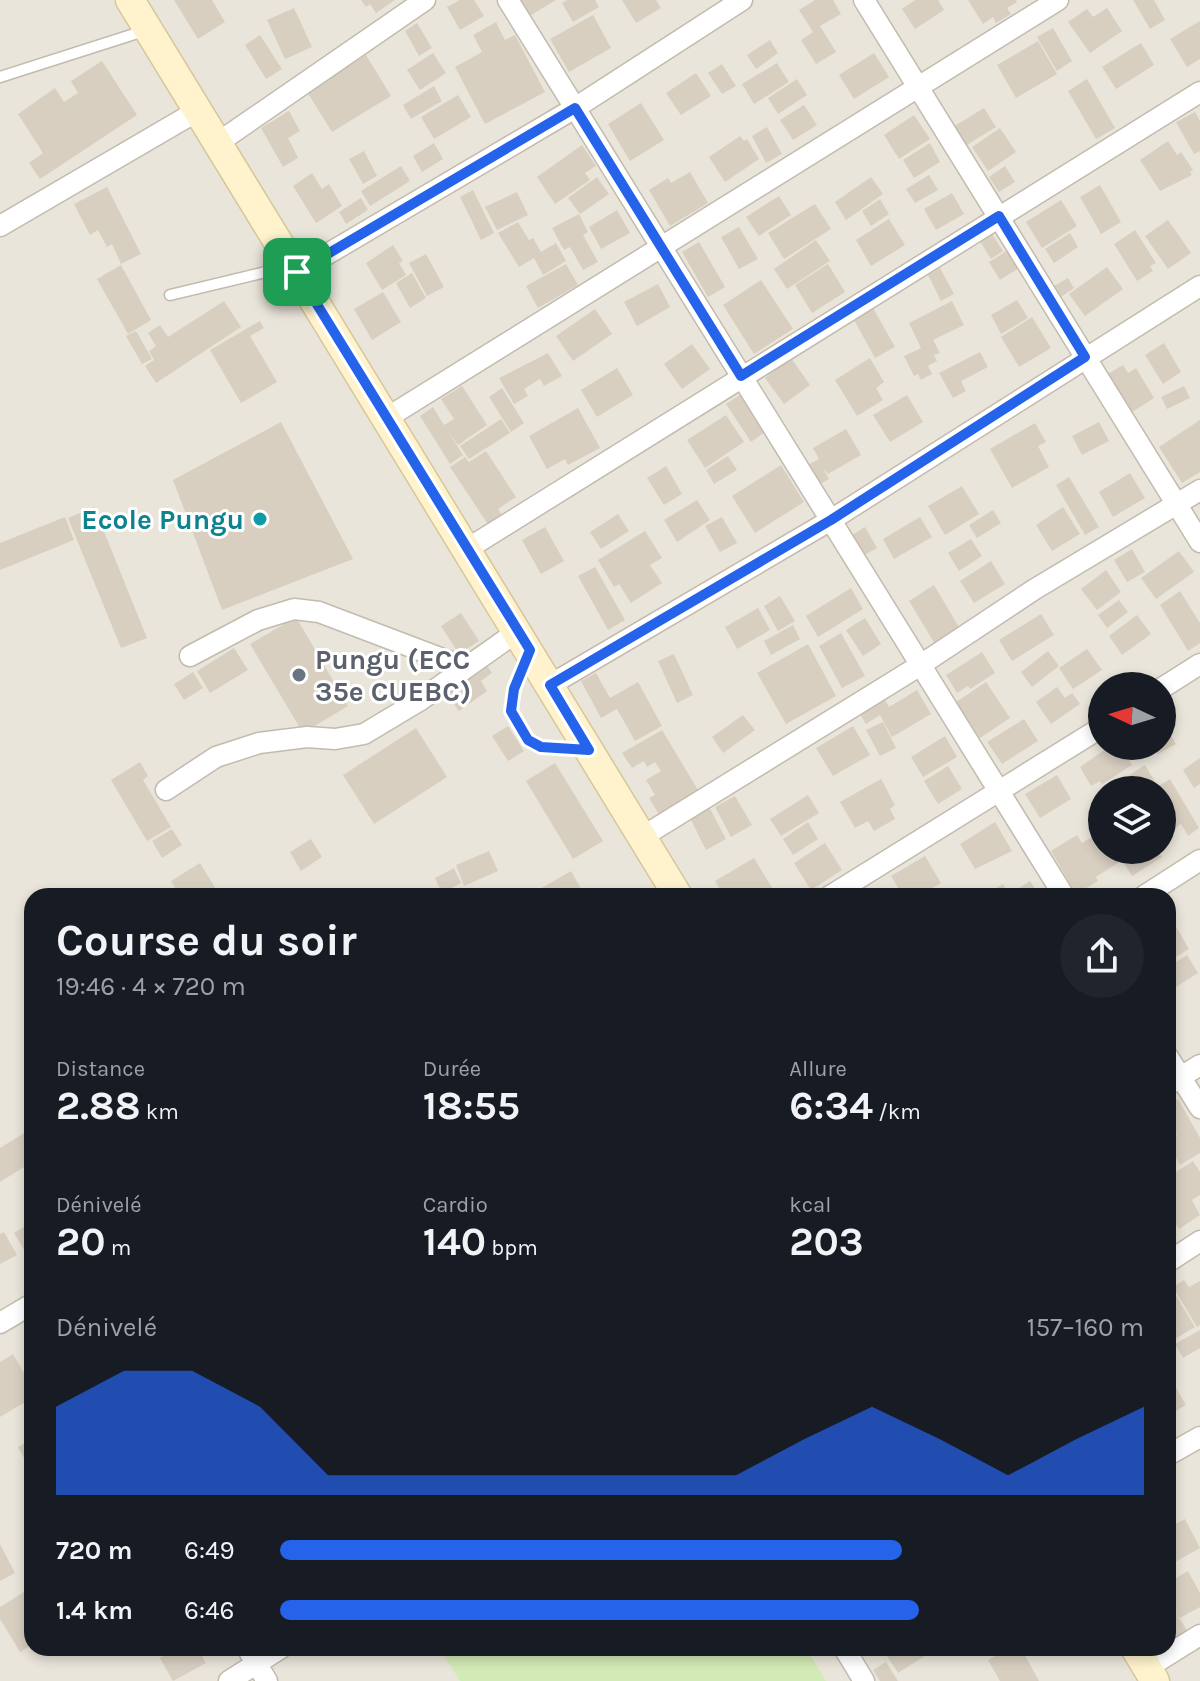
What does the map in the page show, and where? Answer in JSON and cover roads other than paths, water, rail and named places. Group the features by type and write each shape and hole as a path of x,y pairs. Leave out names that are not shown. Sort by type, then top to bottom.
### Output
{"main road":[{"path":"132,1 673,888"}],"street":[{"path":"219,142 425,0"},
{"path":"508,0 1059,888"},
{"path":"294,267 575,108 742,0"},
{"path":"864,0 1200,542"},
{"path":"385,419 1058,0"},
{"path":"467,549 1200,92"},
{"path":"0,226 199,110"},
{"path":"550,685 831,520 1200,286"},
{"path":"642,837 919,666 1035,589 1200,490"},
{"path":"190,656 258,620 294,609 319,612 464,667"},
{"path":"166,790 216,757 259,743 307,737 335,739 364,734 419,701 464,667 524,641"},
{"path":"1176,679 1200,664"},
{"path":"843,888 1088,736"},
{"path":"1156,888 1200,860"},
{"path":"1176,1080 1200,1065"},
{"path":"1176,1083 1200,1108"},
{"path":"1176,1257 1200,1241"},
{"path":"0,1323 24,1309"},
{"path":"1176,1450 1200,1437"},
{"path":"1176,1649 1200,1635"},
{"path":"849,1656 864,1681"},
{"path":"1146,1666 1163,1656"},
{"path":"229,1681 257,1664"}],"lane":[{"path":"0,77 149,30"},
{"path":"170,295 294,267"},
{"path":"524,641 511,711 528,740 541,747 589,750"}],"place":[{"name":"Ecole Pungu","path":"260,519"},
{"name":"Pungu (ECC 35e CUEBC)","path":"299,675"}]}
